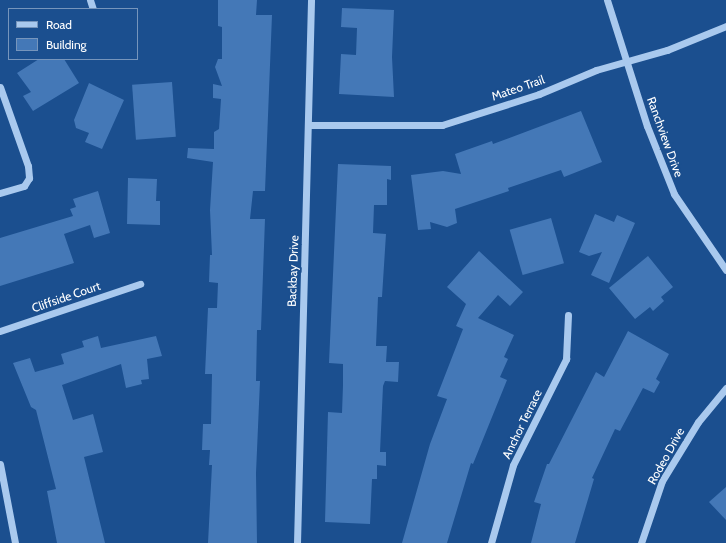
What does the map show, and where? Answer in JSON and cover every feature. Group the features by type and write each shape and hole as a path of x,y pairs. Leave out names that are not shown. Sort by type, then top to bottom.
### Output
{"street":[{"name":"Backbay Drive","path":"297,543 311,0"},
{"name":"Ranchview Drive","path":"607,0 647,126 674,194 726,270"},
{"name":"Mateo Trail","path":"308,125 442,125 627,61 667,50 726,26"},
{"path":"0,87 28,166 29,178 24,186 0,193"},
{"name":"Cliffside Court","path":"0,331 140,284"},
{"name":"Anchor Terrace","path":"491,543 513,465 566,359 568,315"},
{"name":"Rodeo Drive","path":"641,543 662,481 698,422 726,388"},
{"path":"0,464 16,543"}],"building":[{"path":"218,0 257,0 256,15 272,15 265,191 253,191 250,219 265,219 261,330 257,330 256,381 260,381 256,473 257,543 208,543 212,465 209,465 210,450 202,450 203,424 211,424 212,374 205,374 208,308 217,308 218,283 209,282 210,255 212,255 210,210 213,162 187,158 188,148 214,149 214,132 219,129 221,99 213,98 213,84 222,86 215,67 218,59 222,59 222,27 218,26"},
{"path":"342,8 394,10 392,57 394,97 339,94 341,54 356,55 357,28 341,27"},
{"path":"37,60 65,60 79,83 33,111 23,96 31,92 17,73"},
{"path":"172,82 176,137 136,140 132,85"},
{"path":"89,83 124,100 102,149 85,142 89,133 76,128 74,120"},
{"path":"581,111 602,162 564,177 561,170 508,188 509,191 455,209 457,223 447,227 430,222 431,229 418,230 411,175 443,171 461,174 455,154 492,141 493,144"},
{"path":"338,164 391,166 391,180 387,179 387,205 374,205 373,233 386,234 382,297 378,297 376,346 387,346 386,362 399,362 398,382 385,381 383,386 380,452 386,452 386,466 377,465 377,479 372,479 370,524 325,522 328,412 342,413 343,364 329,363"},
{"path":"128,178 157,179 156,201 160,201 160,225 127,224"},
{"path":"98,191 110,233 94,238 90,225 64,234 74,263 0,286 0,238 73,216 70,209 76,207 73,199"},
{"path":"595,214 614,222 617,215 635,223 609,283 591,275 602,252 589,256 579,252"},
{"path":"551,218 564,263 523,275 510,230"},
{"path":"479,251 523,292 510,306 498,295 478,318 514,335 504,357 508,359 500,377 507,380 473,464 471,463 447,543 402,543 430,444 447,399 437,396 463,329 456,326 466,304 447,287"},
{"path":"648,256 673,287 661,297 664,301 653,311 650,307 635,319 609,288"},
{"path":"628,331 669,354 656,379 660,382 654,393 643,388 620,431 615,429 592,478 594,479 575,543 531,543 541,504 534,502 547,464 549,464 596,372 604,377"},
{"path":"98,336 101,348 156,336 162,356 147,359 149,379 141,380 142,384 126,388 121,364 62,385 73,420 93,414 103,452 84,457 105,543 57,543 47,491 56,489 36,410 31,407 13,363 30,358 35,372 64,364 61,354 84,347 82,341"},
{"path":"726,487 726,520 709,502"}]}
